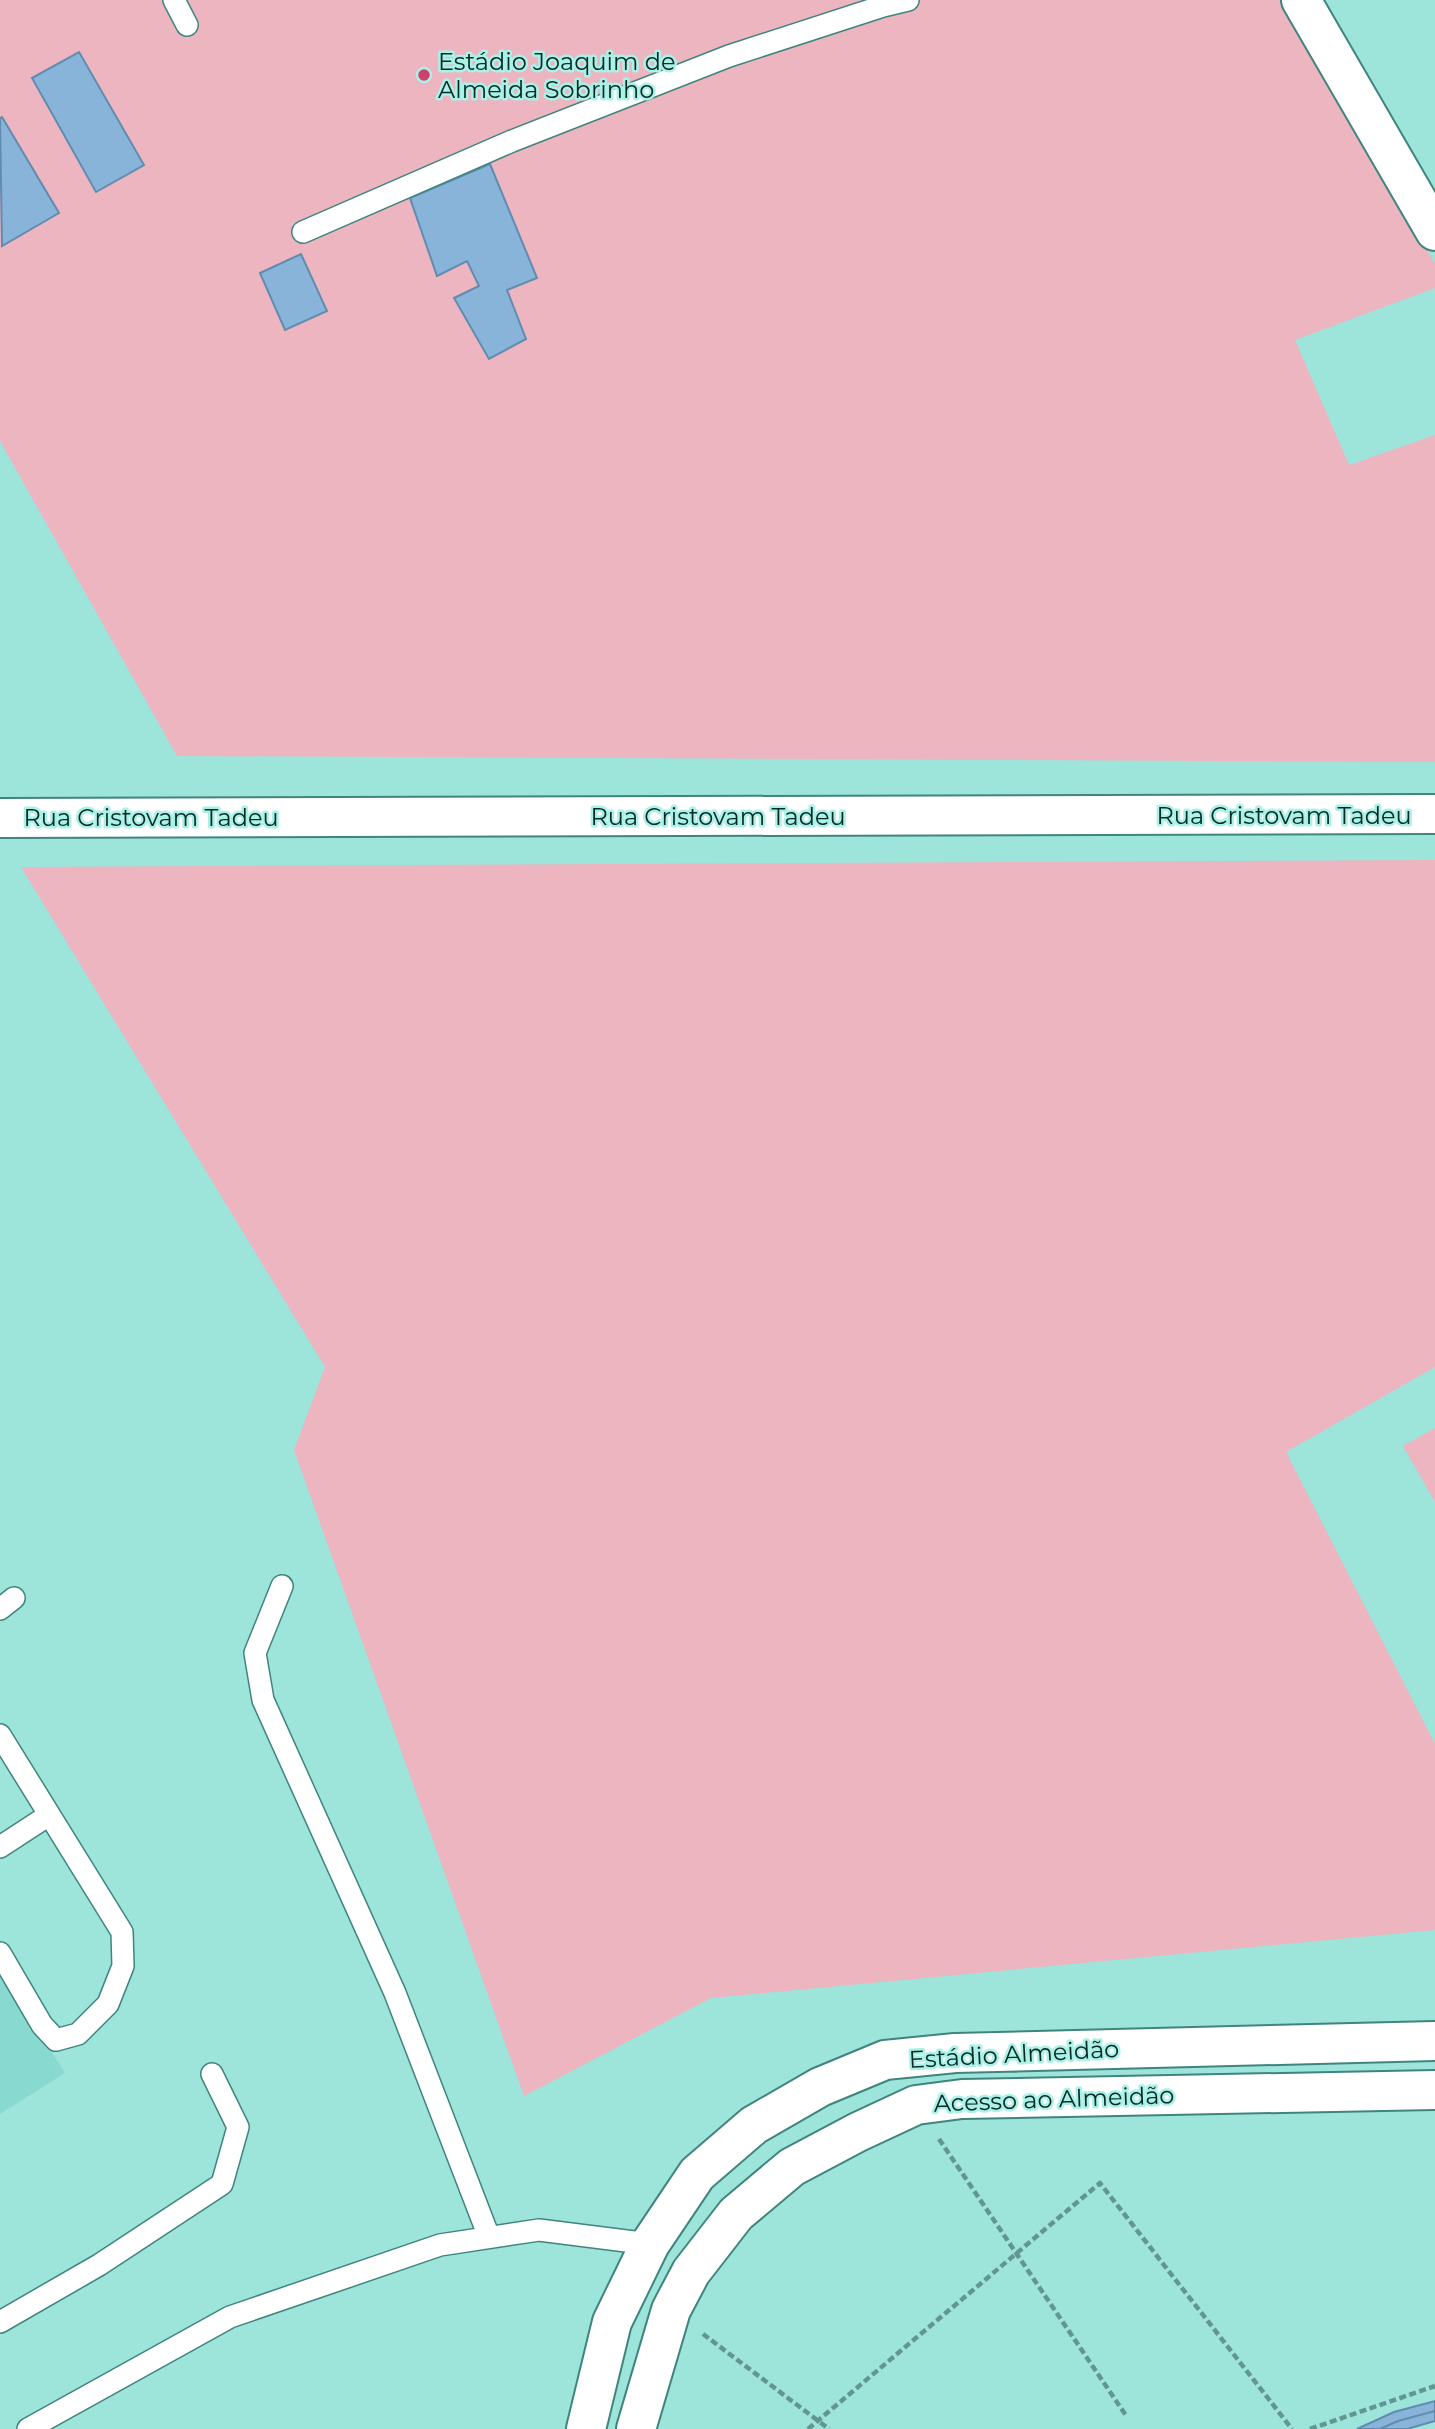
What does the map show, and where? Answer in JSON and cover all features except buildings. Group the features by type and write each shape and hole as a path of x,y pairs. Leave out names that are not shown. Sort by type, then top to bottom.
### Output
{"street":[{"path":"1301,0 1435,231"},
{"name":"Rua Cristovam Tadeu","path":"0,818 1435,814"},
{"name":"Estádio Almeidão","path":"586,2429 612,2322 650,2244 697,2174 754,2125 820,2087 885,2060 955,2053 1435,2041"},
{"name":"Acesso ao Almeidão","path":"636,2429 671,2310 691,2272 736,2214 792,2167 916,2105 962,2099 1435,2090"}],"lane":[{"path":"174,0 187,25"},
{"path":"303,232 512,141 729,55 908,0"},
{"path":"282,1586 255,1653 263,1700 395,1993 489,2237"},
{"path":"0,1735 121,1932 124,1966 108,2004 78,2034 56,2039 41,2025 0,1953"},
{"path":"0,1847 49,1815"},
{"path":"0,2322 99,2265 222,2184 238,2127 212,2074"},
{"path":"28,2429 229,2316 440,2245 539,2230 650,2244"}],"path":[{"path":"916,2105 1127,2417"},
{"path":"808,2429 1100,2183 1292,2429"},
{"path":"671,2310 829,2429"},
{"path":"1310,2429 1435,2386"}],"shaded area":[{"path":"0,0 1287,0 1435,264 1435,288 1295,340 1349,465 1435,435 1435,762 177,756 0,441"},
{"path":"1435,860 1435,1367 1286,1452 1435,1744 1435,1930 711,1998 524,2096 294,1450 325,1367 21,867"},
{"path":"1435,1428 1435,1502 1403,1446"},
{"path":"0,1971 65,2073 0,2114"}],"place":[{"name":"Estádio Joaquim de Almeida Sobrinho","path":"424,75"}]}
